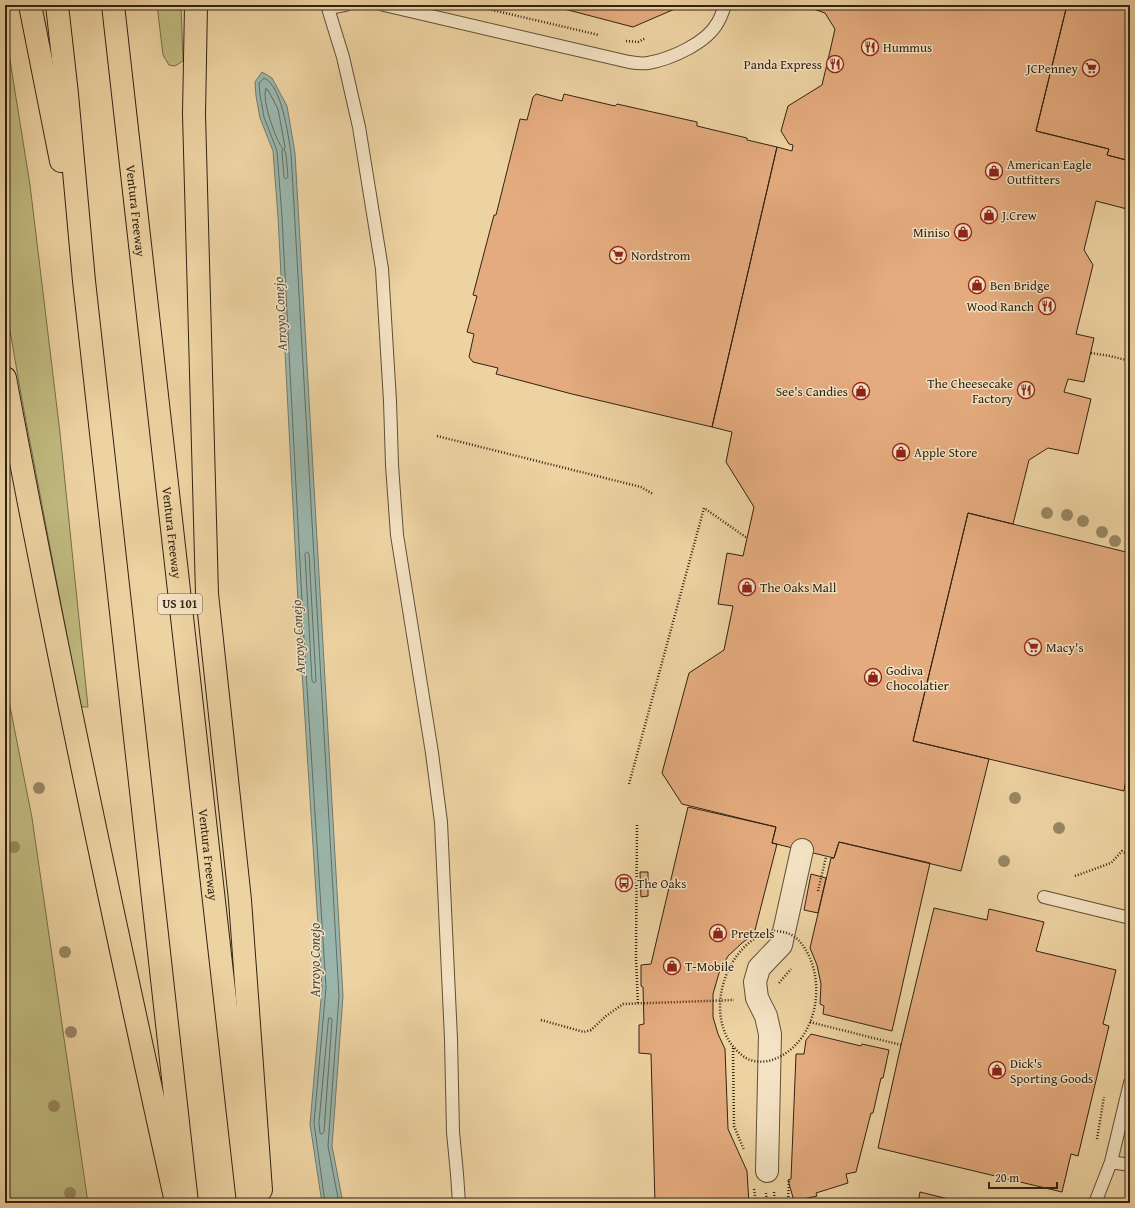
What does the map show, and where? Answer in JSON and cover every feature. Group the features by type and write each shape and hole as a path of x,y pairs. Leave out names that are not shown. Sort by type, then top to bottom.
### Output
{"highway":[{"path":"30,5 84,280"},
{"path":"57,5 68,102 84,280 187,1203"},
{"name":"Ventura Freeway","path":"113,5 248,1203"},
{"path":"196,5 194,114 207,594 240,900 262,1203"},
{"path":"5,378 27,494 112,912 176,1203"}],"street":[{"path":"767,1171 770,1034 766,1016 757,998 755,982 759,968 781,945 802,850"}],"lane":[{"path":"345,5 328,7 343,57 359,128 382,269 397,535 432,753 441,822 451,1038 453,1132 459,1203"},
{"path":"384,5 629,62 646,63 668,57 685,50 704,39 718,23 725,5"},
{"path":"1044,897 1130,918"},
{"path":"1095,1203 1110,1162 1130,1083"},
{"path":"1110,1162 1130,1165"}],"path":[{"path":"471,5 605,36"},
{"path":"620,40 638,42 646,38"},
{"path":"1091,354 1110,356 1130,361"},
{"path":"437,436 641,487 653,494"},
{"path":"629,784 704,508 747,538"},
{"path":"637,825 636,958 638,1005"},
{"path":"1075,876 1112,863 1122,851 1130,856"},
{"path":"771,931 781,931 790,934 804,945 816,976 815,1007 810,1022 802,1036 790,1051 767,1062 757,1062 744,1058 733,1048 725,1034 720,1018 720,997 724,979 734,960 761,934 771,931"},
{"path":"541,1020 584,1032 591,1030 606,1016 623,1004 638,1005 757,998"},
{"path":"810,1022 900,1045"},
{"path":"733,1048 734,1126 746,1153"},
{"path":"1096,1144 1104,1097"},
{"path":"754,1188 756,1203"}],"shaded area":[{"path":"157,5 181,5 183,61 175,66 169,65 163,55"},
{"path":"5,29 30,185 60,433 88,707 77,707 66,631 5,302"},
{"path":"5,681 32,818 88,1203 5,1203"}],"water":[{"path":"262,72 272,78 287,106 295,153 343,996 332,1146 343,1203 322,1203 310,1124 322,988 300,640 278,217 273,151 260,118 255,82"}],"building":[{"path":"549,5 684,5 633,27"},
{"path":"802,5 1067,5 1036,131 1109,149 1107,155 1130,161 1130,194 1127,209 1096,201 1084,250 1093,265 1076,334 1094,338 1084,382 1068,379 1064,392 1091,399 1078,454 1048,448 1029,460 1013,524 968,513 913,741 989,759 961,871 839,842 834,858 772,843 776,827 682,804 662,773 689,673 724,650 733,606 718,604 727,553 743,556 754,507 726,462 732,432 712,427 777,147 792,151 793,145 789,144 781,131 788,106 822,85 835,29 825,13"},
{"name":"JCPenney","path":"1067,5 1130,5 1130,161 1107,155 1109,149 1036,131"},
{"name":"Nordstrom","path":"536,94 562,101 564,94 615,106 617,104 697,122 697,126 777,147 712,427 572,394 496,374 498,368 473,362 469,357 474,334 467,332 477,296 473,295 494,215 496,215 520,119 527,120 533,97"},
{"name":"Macy's","path":"968,513 1130,553 1130,776 1126,778 1124,791 913,741"},
{"path":"688,807 776,827 772,843 777,844 754,934 728,956 719,973 713,994 713,1017 718,1034 725,1049 728,1129 747,1171 749,1203 655,1203 651,1054 639,1053 639,1025 644,1024 641,965 651,964"},
{"path":"839,842 930,863 892,1031 823,1014 824,1006 820,1004 821,984 817,965 810,948 831,858 834,858"},
{"path":"640,872 648,872 648,896 641,897"},
{"path":"811,874 826,878 818,913 804,910"},
{"name":"Dick's Sporting Goods","path":"934,908 987,920 989,909 1044,922 1036,951 1116,970 1103,1024 1109,1026 1078,1156 1071,1154 1062,1192 878,1148"},
{"path":"811,1034 861,1046 862,1044 889,1050 883,1078 881,1078 873,1113 871,1113 856,1172 846,1174 848,1183 816,1193 817,1196 794,1201 788,1180 791,1179 796,1054 804,1054 806,1040"},
{"path":"920,1192 965,1203 918,1203"},
{"path":"875,1199 876,1203 861,1203"}],"place":[{"name":"Hummus","path":"870,47"},
{"name":"Panda Express","path":"835,64"},
{"name":"JCPenney","path":"1091,68"},
{"name":"American Eagle Outfitters","path":"994,171"},
{"name":"J.Crew","path":"989,215"},
{"name":"Miniso","path":"963,232"},
{"name":"Nordstrom","path":"618,255"},
{"name":"Ben Bridge","path":"977,285"},
{"name":"Wood Ranch","path":"1047,306"},
{"name":"The Cheesecake Factory","path":"1026,390"},
{"name":"See's Candies","path":"861,391"},
{"name":"Apple Store","path":"901,452"},
{"name":"The Oaks Mall","path":"747,587"},
{"name":"Macy's","path":"1033,647"},
{"name":"Godiva Chocolatier","path":"873,677"},
{"name":"The Oaks","path":"624,883"},
{"name":"Pretzels","path":"718,933"},
{"name":"T-Mobile","path":"672,966"},
{"name":"Dick's Sporting Goods","path":"997,1070"}],"water label":[{"name":"Arroyo Conejo","path":"280,314"},
{"name":"Arroyo Conejo","path":"298,637"},
{"name":"Arroyo Conejo","path":"315,960"}]}
